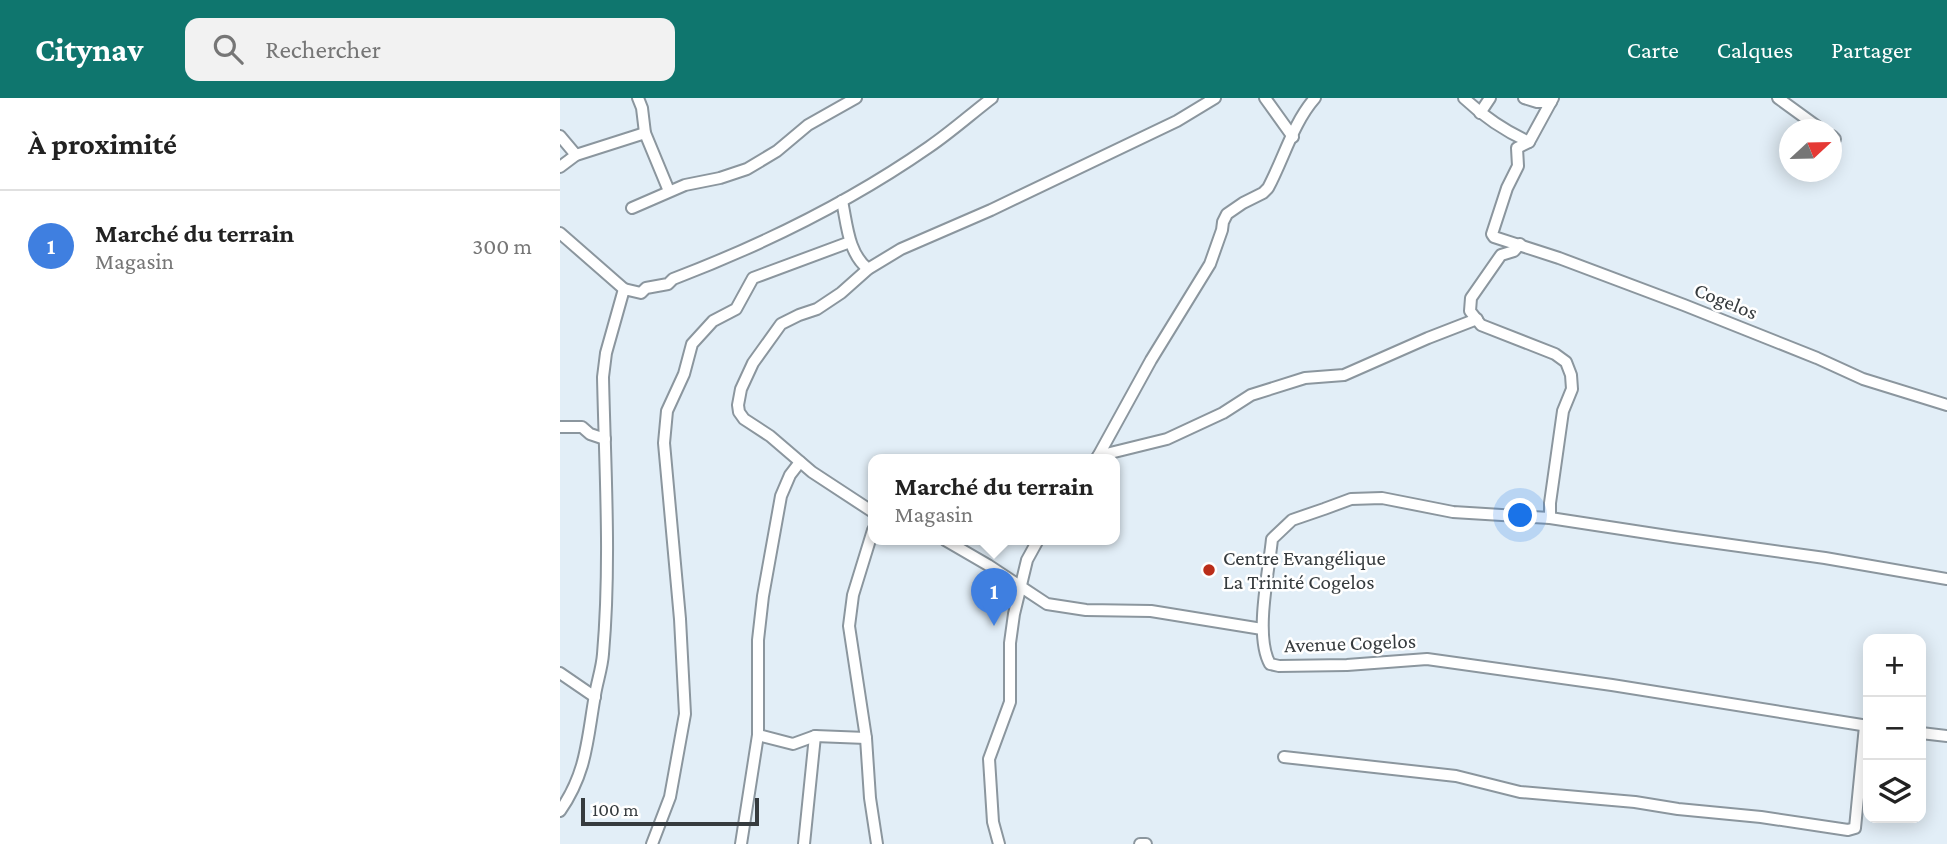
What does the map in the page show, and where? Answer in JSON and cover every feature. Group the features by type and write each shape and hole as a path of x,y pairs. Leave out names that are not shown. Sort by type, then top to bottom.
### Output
{"street":[{"path":"638,98 645,133 669,191"},
{"path":"632,208 669,191 747,169 777,151 808,125 856,98"},
{"path":"560,233 624,289 641,293 646,288 668,284 673,279 727,257 842,201 929,147 992,98"},
{"path":"868,509 822,479 770,436 744,419 739,412 741,390 753,363 781,324 817,309 841,293 868,269 901,249 1177,121 1216,98"},
{"path":"1265,98 1293,137"},
{"path":"1099,454 1115,422 1210,264 1227,215 1268,188 1300,117 1315,98"},
{"path":"1464,98 1480,113 1529,142 1552,100"},
{"path":"1480,113 1490,98"},
{"path":"1524,98 1537,102 1552,100"},
{"path":"1778,98 1807,119"},
{"path":"560,167 576,155 645,133"},
{"path":"560,136 576,155"},
{"name":"Cogelos","path":"1529,142 1517,148 1518,166 1507,188 1492,234 1494,237 1520,244 1684,305 1863,379 1947,405"},
{"path":"842,201 850,242 861,263 868,269"},
{"path":"652,844 670,797 685,714 680,619 664,443 667,411 684,374 692,344 713,321 736,309 753,278 850,242"},
{"path":"1520,244 1514,251 1501,255 1471,298 1470,311 1481,325 1555,354 1566,362 1572,389 1563,411 1550,518"},
{"path":"560,811 581,773 603,656 607,555 603,377 606,353 624,289"},
{"path":"1112,454 1167,439 1223,413 1251,395 1306,378 1344,375 1477,318"},
{"path":"560,427 582,427 605,439"},
{"path":"741,844 758,735 758,640 763,596 781,496 790,475 800,462"},
{"name":"Avenue Cogelos","path":"1863,725 1612,685 1427,659 1347,665 1270,664 1265,655 1262,629 1272,539 1292,520 1351,499 1382,498 1453,512 1550,518 1825,558 1947,579"},
{"path":"868,545 853,595 849,626 866,738 870,798 877,844"},
{"path":"954,545 1046,604 1086,610 1152,611 1262,629"},
{"path":"999,844 993,821 989,759 1010,702 1010,643 1027,560 1035,545"},
{"path":"560,673 595,697"},
{"path":"1926,734 1947,736"},
{"path":"758,735 793,744 815,736 866,738"},
{"path":"804,844 815,736"},
{"path":"1284,757 1456,776 1520,792 1635,802 1848,830 1855,828 1863,760"},
{"path":"1140,844 1146,844"}],"place":[{"name":"Centre Evangélique La Trinité Cogelos","path":"1209,570"},
{"name":"Marché du terrain","path":"994,626"}]}
